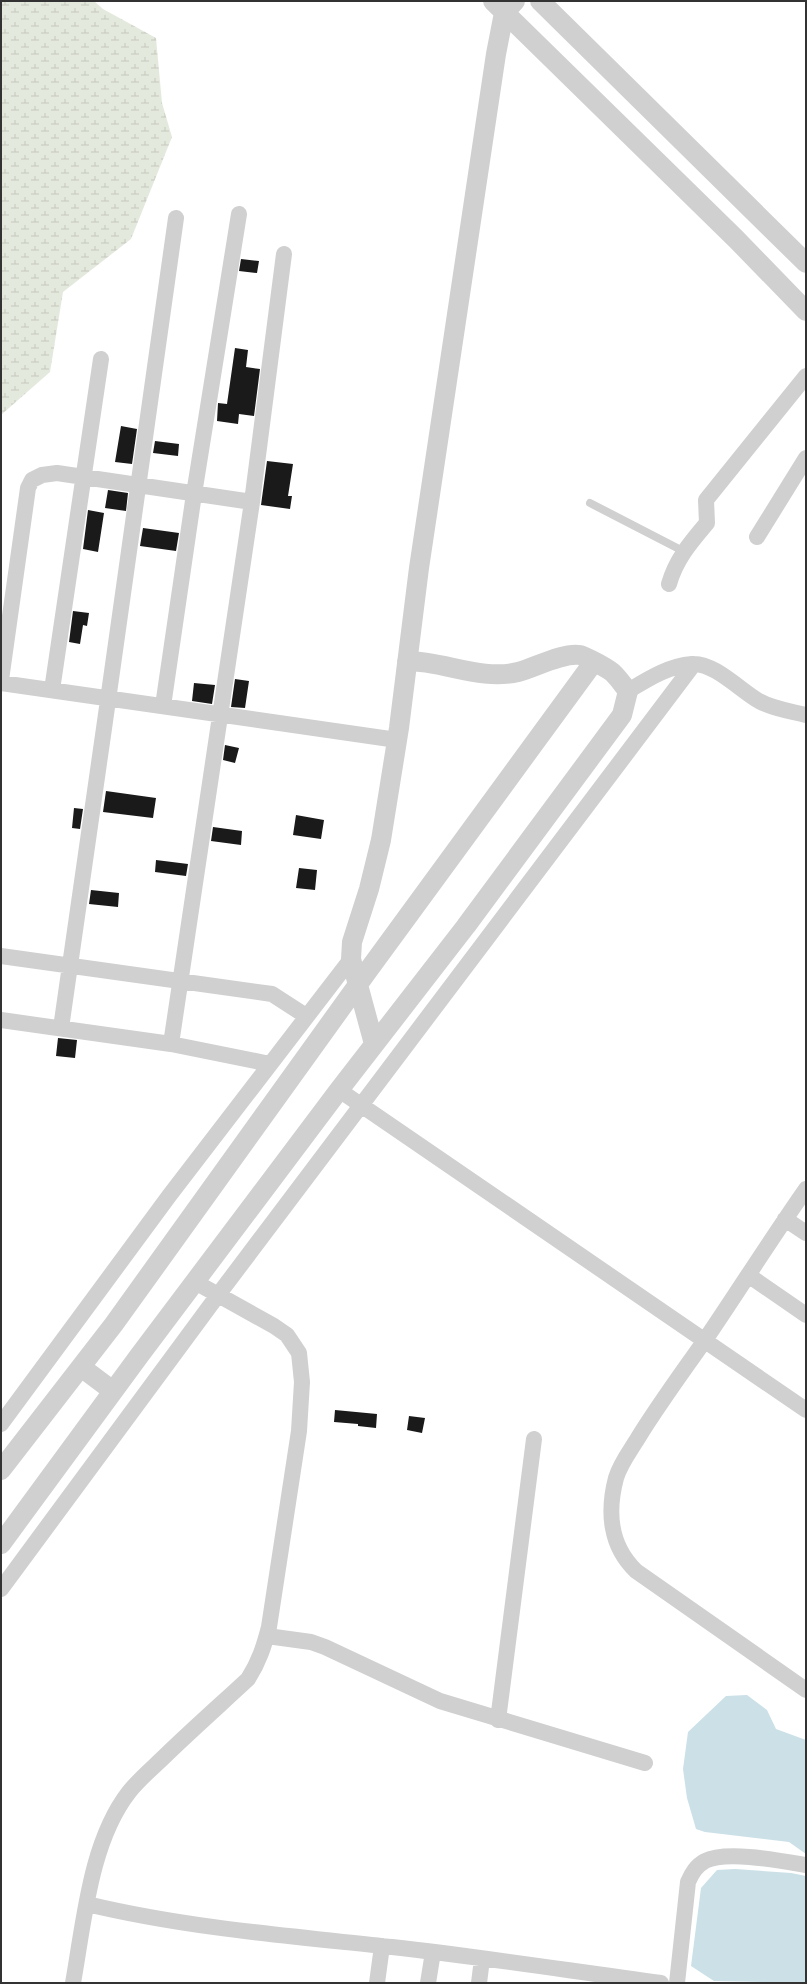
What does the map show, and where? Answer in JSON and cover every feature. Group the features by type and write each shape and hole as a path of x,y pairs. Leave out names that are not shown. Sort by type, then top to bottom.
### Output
{"street":[{"path":"540,1 806,262"},
{"path":"504,5 736,239 804,301"},
{"path":"374,1044 351,959 356,929 378,855 397,740 419,568 466,248 504,5"},
{"path":"163,706 194,494 239,214"},
{"path":"61,1028 140,486 176,218"},
{"path":"171,1044 252,502 284,254"},
{"path":"52,690 101,359"},
{"path":"669,584 673,568 683,551 707,523 706,500 806,376"},
{"path":"757,537 806,458"},
{"path":"1,680 28,488 32,480 42,475 57,473 252,502"},
{"path":"407,661 421,661 482,673 502,674 518,672 550,660 580,655 613,673 628,691"},
{"path":"1,1470 123,1312 359,984 594,663"},
{"path":"1,1589 360,1105 694,664"},
{"path":"1,1544 113,1391 338,1090 466,926 622,715 628,691 660,672 694,664 731,680 757,700 769,706 806,714"},
{"path":"1,683 397,740"},
{"path":"1,956 272,994 306,1016"},
{"path":"1,1424 306,1016 351,959"},
{"path":"1,1020 171,1044 270,1064"},
{"path":"338,1090 806,1410"},
{"path":"806,1189 705,1340 664,1396 623,1462 616,1476 611,1515 614,1533 620,1552 625,1560 636,1571 806,1690"},
{"path":"785,1219 806,1233"},
{"path":"748,1275 806,1315"},
{"path":"73,1983 87,1904 104,1842 114,1816 129,1792 248,1679 257,1665 267,1636 299,1431 302,1367 299,1353 287,1335 274,1326 195,1282"},
{"path":"81,1367 113,1391"},
{"path":"498,1720 534,1439"},
{"path":"267,1636 311,1642 325,1647 440,1701 498,1720 575,1741 645,1763"},
{"path":"677,1983 688,1882 693,1870 706,1861 730,1856 806,1865"},
{"path":"87,1904 162,1919 433,1952 657,1983"},
{"path":"377,1983 382,1946"},
{"path":"428,1983 433,1952"},
{"path":"479,1983 482,1959"}],"lane":[{"path":"590,503 683,551"}],"green space":[{"path":"1,1 94,1 103,9 156,38 162,103 172,137 131,239 63,292 50,372 1,415"}],"water":[{"path":"747,1695 767,1710 776,1729 806,1740 806,1854 789,1842 705,1832 696,1829 687,1798 683,1769 688,1732 726,1696"},
{"path":"735,1869 791,1873 806,1876 806,1983 714,1981 691,1966 701,1888 717,1870"}],"building":[{"path":"241,259 259,261 257,273 239,271"},
{"path":"235,348 248,350 246,367 260,369 254,416 239,414 238,424 217,421 218,403 227,404"},
{"path":"121,426 137,429 132,464 115,462"},
{"path":"155,441 179,444 178,456 153,453"},
{"path":"267,461 293,464 288,496 292,496 290,509 261,505"},
{"path":"108,490 128,493 126,511 105,508"},
{"path":"88,510 104,513 98,552 83,549"},
{"path":"143,528 179,533 176,551 140,546"},
{"path":"73,611 89,613 87,626 83,625 80,644 69,642"},
{"path":"235,679 249,681 245,708 231,707"},
{"path":"194,683 215,685 212,704 192,701"},
{"path":"225,745 239,748 235,763 223,760"},
{"path":"106,791 156,798 153,818 103,812"},
{"path":"74,808 83,809 80,829 72,828"},
{"path":"296,815 324,820 321,839 293,835"},
{"path":"213,827 242,831 241,845 211,841"},
{"path":"156,860 188,864 186,876 155,872"},
{"path":"299,868 317,870 315,890 296,888"},
{"path":"91,890 119,893 118,907 89,904"},
{"path":"58,1038 77,1040 75,1058 56,1056"},
{"path":"335,1410 377,1414 376,1428 358,1426 358,1424 334,1422"},
{"path":"409,1416 425,1418 422,1433 407,1430"}]}
